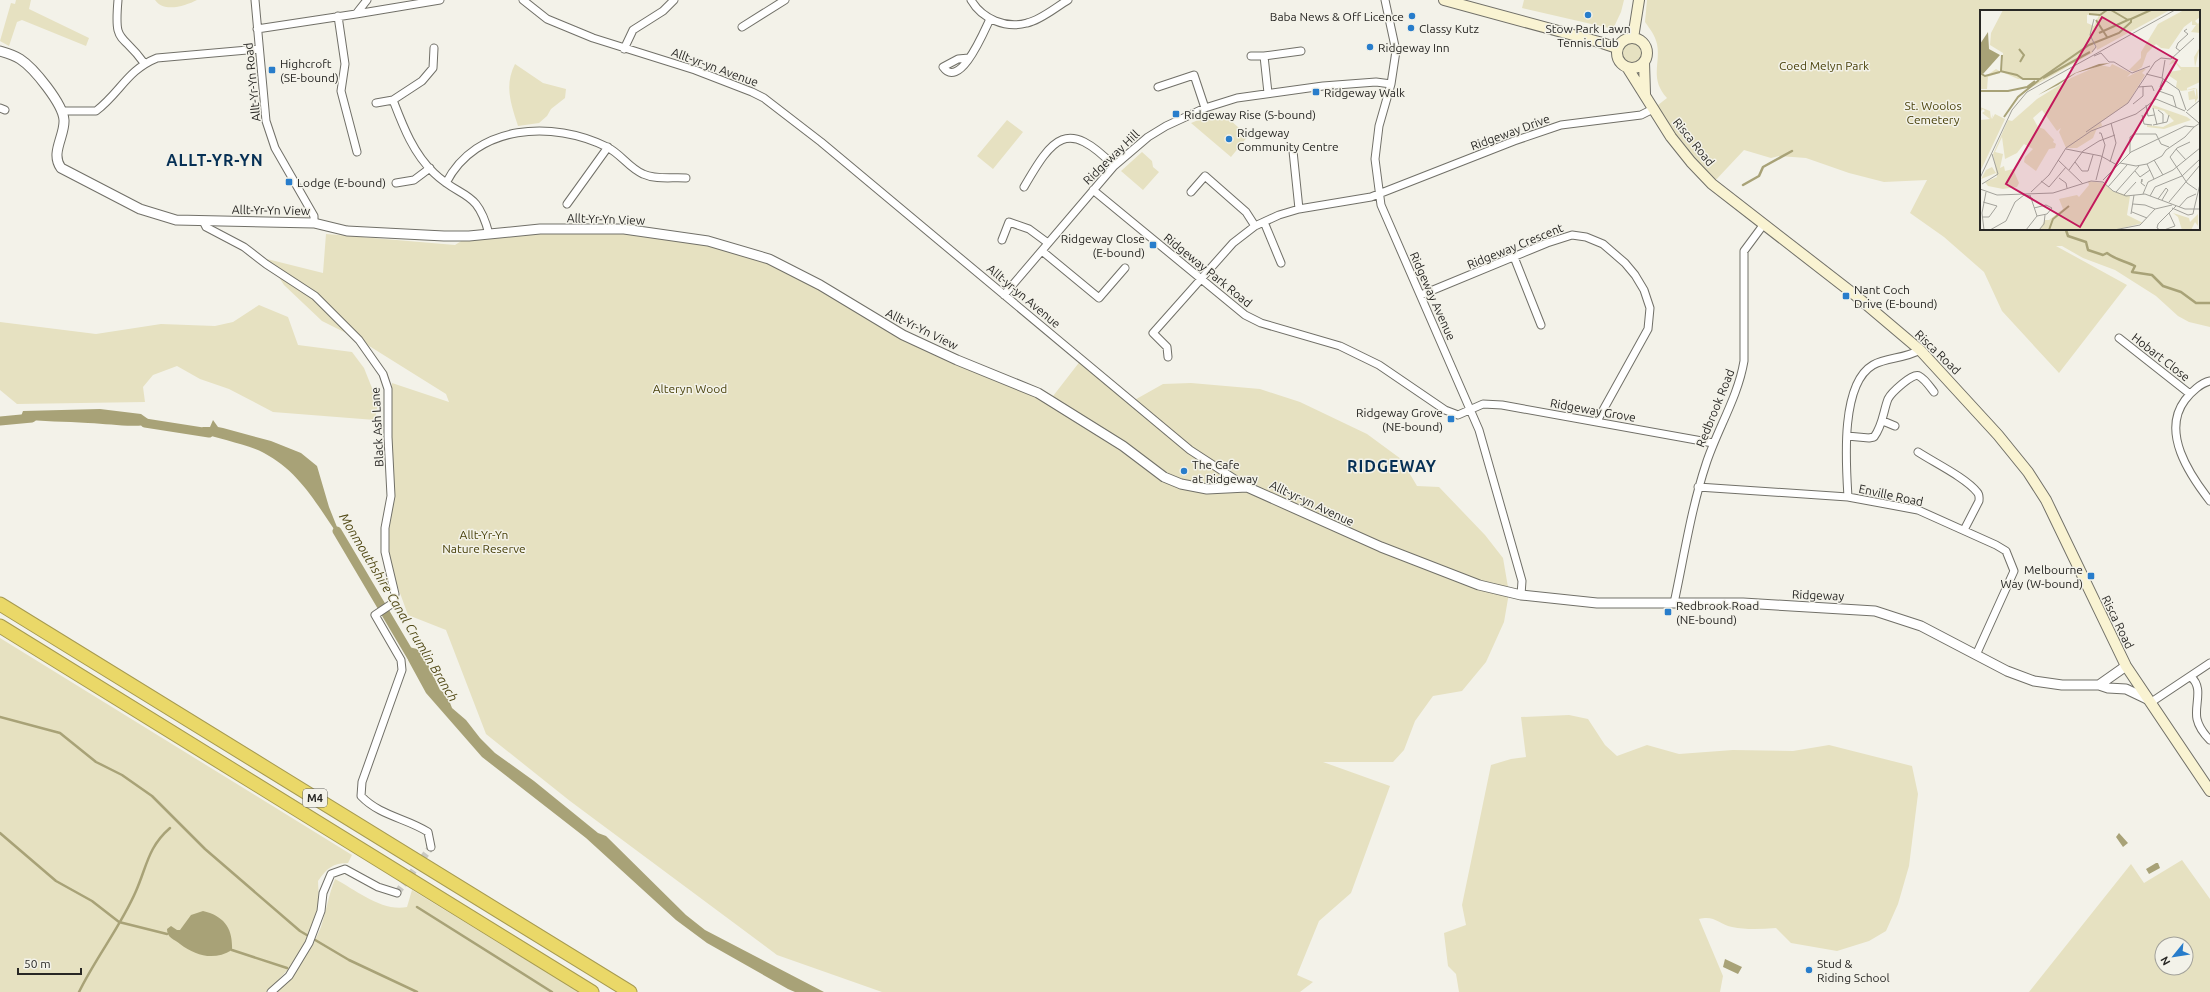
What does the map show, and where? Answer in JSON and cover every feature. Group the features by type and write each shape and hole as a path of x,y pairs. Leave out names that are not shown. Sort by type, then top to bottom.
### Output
{"highway":[{"name":"M4","path":"0,604 630,992"},
{"name":"M4","path":"0,626 592,992"}],"main road":[{"path":"1444,0 1617,48"},
{"path":"1633,38 1639,0"},
{"path":"1633,38 1639,40 1646,47 1646,57 1644,62 1636,68 1627,67 1618,60 1617,48 1622,41 1633,38"},
{"name":"Risca Road","path":"1644,62 1645,94"},
{"name":"Risca Road","path":"1627,67 1653,109 1691,162 1712,184 1855,294 1920,350 1993,429 2028,472 2046,500 2126,666 2210,790"}],"street":[{"path":"118,0 116,16 117,32 121,40 144,63"},
{"name":"Allt-Yr-Yn Road","path":"255,0 266,122 275,148 314,216 314,223"},
{"path":"356,14 367,0"},
{"path":"397,0 404,6"},
{"path":"257,29 440,0"},
{"name":"Allt-yr-yn Avenue","path":"523,0 547,19 624,48 695,70 764,98 822,142 1190,450 1247,487 1424,566 1479,585 1521,595"},
{"path":"624,48 633,30 663,11 674,0"},
{"path":"742,27 785,0"},
{"path":"970,0 990,19 1013,25 1029,23 1068,0"},
{"name":"Ridgeway Avenue","path":"1385,0 1396,50 1391,84 1379,126 1376,159 1381,204 1470,410 1483,445 1522,581 1521,595"},
{"path":"338,16 345,64 341,92 357,152"},
{"path":"969,58 978,44 990,19"},
{"path":"376,103 393,100 422,80 433,68 434,48"},
{"path":"0,52 21,60 30,68 63,111 96,111 124,81 144,63 157,58 259,49"},
{"path":"1251,56 1264,56 1301,51"},
{"path":"1264,56 1268,93"},
{"path":"1158,87 1194,75 1205,108"},
{"name":"Ridgeway Hill","path":"1004,295 1114,166 1148,136 1205,108 1237,98 1268,93 1376,82 1391,84"},
{"path":"393,100 408,135 430,168 446,183 471,198 479,206 485,217 489,234"},
{"name":"Ridgeway Drive","path":"1168,358 1167,347 1152,333 1232,243 1255,226 1299,209 1371,198 1379,193 1514,140 1562,124 1641,114 1653,109"},
{"name":"Allt-Yr-Yn View","path":"63,111 64,122 57,154 58,163 61,168 140,209 176,220 314,223 347,231 444,236 489,234 540,229 624,229 708,241 769,259 820,285 903,335 957,360 1038,393 1123,446 1164,477 1181,484 1207,489 1247,487"},
{"path":"446,183 452,172 478,146 514,133 542,130 585,137 608,147 618,153 632,168 644,175 666,178 686,178"},
{"path":"1024,187 1039,160 1049,148 1059,141 1073,138 1096,148 1114,166"},
{"path":"567,204 608,147"},
{"path":"1293,151 1299,209"},
{"path":"396,183 414,180 430,168"},
{"path":"1191,192 1205,176 1246,212 1255,226"},
{"name":"Ridgeway Park Road","path":"1093,190 1245,315 1261,323 1340,346 1379,365 1445,410 1458,415 1470,410"},
{"name":"Black Ash Lane","path":"203,221 206,227 244,247 266,264 315,296 359,340 383,374 388,389 388,437 391,496 385,528 385,552 395,594 393,603 377,612 375,615 401,660 402,670 362,782 361,796 378,810 398,820 414,823 428,832 431,847"},
{"path":"1002,240 1008,222 1029,229 1048,243"},
{"path":"1264,222 1281,263"},
{"name":"Redbrook Road","path":"1674,604 1698,487 1712,443 1742,375 1744,361 1744,251 1764,224"},
{"name":"Ridgeway Crescent","path":"1421,295 1547,242 1572,235 1586,237 1603,244 1625,263 1644,290 1650,308 1648,329 1597,421"},
{"path":"1042,251 1099,298 1125,268"},
{"path":"1514,257 1541,325"},
{"name":"Hobart Close","path":"2119,338 2190,394"},
{"path":"1848,497 1845,455 1852,395 1861,377 1872,366 1883,361 1908,357 1920,350"},
{"path":"1847,436 1870,438 1874,436 1883,421 1888,398 1910,377 1915,375 1919,376 1934,392"},
{"path":"2210,381 2205,382 2190,394 2176,419 2177,443 2188,467 2210,501"},
{"name":"Ridgeway Grove","path":"1470,410 1483,404 1502,405 1712,443"},
{"path":"1883,421 1895,426"},
{"path":"1918,452 1955,475 1980,496 1979,501 1964,530"},
{"name":"Enville Road","path":"1698,487 1848,497 1918,510 1964,530 2006,551 2014,571 1976,655"},
{"name":"Ridgeway","path":"1521,595 1597,603 1743,603 1875,611 1921,626 2006,671 2034,681 2062,685 2098,685 2108,688 2126,689 2149,701"},
{"path":"2149,701 2192,677 2210,663"},
{"path":"2098,685 2126,666"},
{"path":"2192,677 2196,680 2199,692 2197,718 2203,733 2210,740"},
{"path":"271,992 289,976 316,930 321,911 323,893 331,874 345,869 378,887 397,893"}],"green space":[{"path":"16,0 31,0 29,9 89,38 86,46 22,20 17,22 9,46 0,41 11,3 15,4"},
{"path":"155,0 197,0 181,6 169,7 159,4"},
{"name":"Stow Park Lawn Tennis Club","path":"1524,0 1624,0 1621,12 1613,29 1522,8"},
{"path":"1647,0 2210,0 2210,327 2189,322 2178,316 2156,296 2115,270 2083,258 2062,246 2056,246 2127,285 2059,373 2002,311 1984,272 1944,237 1910,213 1927,180 1884,182 1849,173 1806,158 1779,156 1771,158 1744,150 1712,184 1653,109 1667,98 1658,84 1658,51 1652,32 1645,22"},
{"path":"1631,42 1639,45 1642,53 1639,61 1631,64 1623,61 1620,53 1623,45"},
{"path":"515,64 543,83 566,89 565,98 551,109 547,116 539,123 518,126 511,103 509,87"},
{"path":"1220,111 1248,136 1231,157 1191,123"},
{"path":"1007,120 1023,132 993,169 977,156"},
{"path":"1142,152 1152,161 1153,167 1159,172 1143,190 1121,171"},
{"path":"624,229 708,241 769,259 855,308 1050,400 1081,360 1131,402 1163,384 1191,383 1260,389 1300,402 1367,434 1401,459 1417,486 1439,487 1485,535 1503,558 1509,593 1504,622 1486,662 1462,691 1433,696 1415,721 1404,750 1393,762 1323,762 1390,786 1351,893 1319,921 1297,975 1313,982 1300,992 882,992 777,955 570,801 486,734 446,630 408,615 385,552 391,496 388,437 392,383 449,402 446,394 358,339 322,321 284,285 267,259 323,273 326,234 455,245 469,236"},
{"path":"259,305 288,317 298,345 352,352 364,368 378,403 375,420 273,412 229,389 200,379 177,366 153,375 143,387 145,402 17,404 0,390 0,322 96,334 161,324 215,326 233,322"},
{"path":"0,638 352,855 348,863 334,865 324,873 318,881 319,903 309,936 294,963 267,992 0,992"},
{"path":"1569,715 1588,719 1605,745 1617,756 1647,745 1679,754 1733,750 1793,751 1829,745 1912,766 1918,794 1909,866 1898,904 1886,931 1869,941 1837,951 1791,943 1776,928 1738,928 1727,926 1713,919 1704,918 1699,919 1723,976 1720,992 1459,992 1456,974 1448,966 1444,933 1466,925 1462,905 1491,765 1511,759 1526,757 1521,717"},
{"path":"2182,860 2210,899 2210,992 2029,992 2131,864 2144,883"},
{"path":"335,879 370,899 398,908 407,907 412,890 579,992 274,992 295,970 307,954 317,936"}],"shaded area":[{"path":"100,409 141,414 155,424 130,426 20,419 23,411"},
{"path":"213,420 218,427 271,441 301,453 317,466 329,507 343,542 309,493 289,471 277,461 257,450 198,431 203,427 210,427"},
{"path":"405,646 425,651 424,656 440,690 447,695 452,708 466,720 480,738 495,753 534,781 598,833 606,836 686,915 705,930 824,992 795,992 788,989 707,943 676,920 586,838 482,757 426,693 408,660"},
{"path":"2119,833 2128,843 2123,847 2116,837"},
{"path":"2158,863 2160,868 2149,874 2146,869"},
{"path":"203,911 217,916 226,924 231,935 232,950 219,955 205,956 192,952 168,934 167,929 171,926 177,930 180,930 191,915"},
{"path":"1725,959 1742,967 1738,974 1723,967"}],"waterway":[{"path":"1743,185 1759,176 1763,167 1792,151"},
{"path":"2066,230 2068,236 2086,242 2088,250 2103,255 2107,253 2117,259 2135,266 2132,272 2152,275 2163,286 2181,292 2196,303 2210,303"},
{"name":"Monmouthshire Canal Crumlin Branch","path":"0,421 32,418"},
{"name":"Monmouthshire Canal Crumlin Branch","path":"145,423 209,433"},
{"name":"Monmouthshire Canal Crumlin Branch","path":"337,531 411,656"},
{"path":"0,717 60,733 96,762 122,775 152,796 205,849 300,931 349,960 417,992"},
{"path":"79,992 130,904 152,850 170,828"},
{"path":"0,833 56,881 92,901 119,922 167,934"},
{"path":"417,907 552,992"},
{"path":"232,950 287,968"}],"tunnel":[{"path":"397,893 431,847"}],"place":[{"name":"Stow Park Lawn Tennis Club","path":"1588,15"},
{"name":"Baba News & Off Licence","path":"1412,16"},
{"name":"Classy Kutz","path":"1411,28"},
{"name":"Ridgeway Inn","path":"1370,47"},
{"name":"Highcroft (SE-bound)","path":"272,70"},
{"name":"Ridgeway Walk","path":"1316,92"},
{"name":"Ridgeway Rise (S-bound)","path":"1176,114"},
{"name":"Ridgeway Community Centre","path":"1229,139"},
{"name":"Lodge (E-bound)","path":"289,182"},
{"name":"Ridgeway Close (E-bound)","path":"1153,245"},
{"name":"Nant Coch Drive (E-bound)","path":"1846,296"},
{"name":"Ridgeway Grove (NE-bound)","path":"1451,419"},
{"name":"The Cafe at Ridgeway","path":"1184,471"},
{"name":"Melbourne Way (W-bound)","path":"2091,576"},
{"name":"Redbrook Road (NE-bound)","path":"1668,612"},
{"name":"Stud & Riding School","path":"1809,970"}],"district":[{"name":"ALLT-YR-YN","path":"215,160"},
{"name":"RIDGEWAY","path":"1392,466"}],"park label":[{"name":"Coed Melyn Park","path":"1824,65"},
{"name":"St. Woolos Cemetery","path":"1933,112"},
{"name":"Alteryn Wood","path":"690,388"},
{"name":"Allt-Yr-Yn Nature Reserve","path":"484,541"}]}
